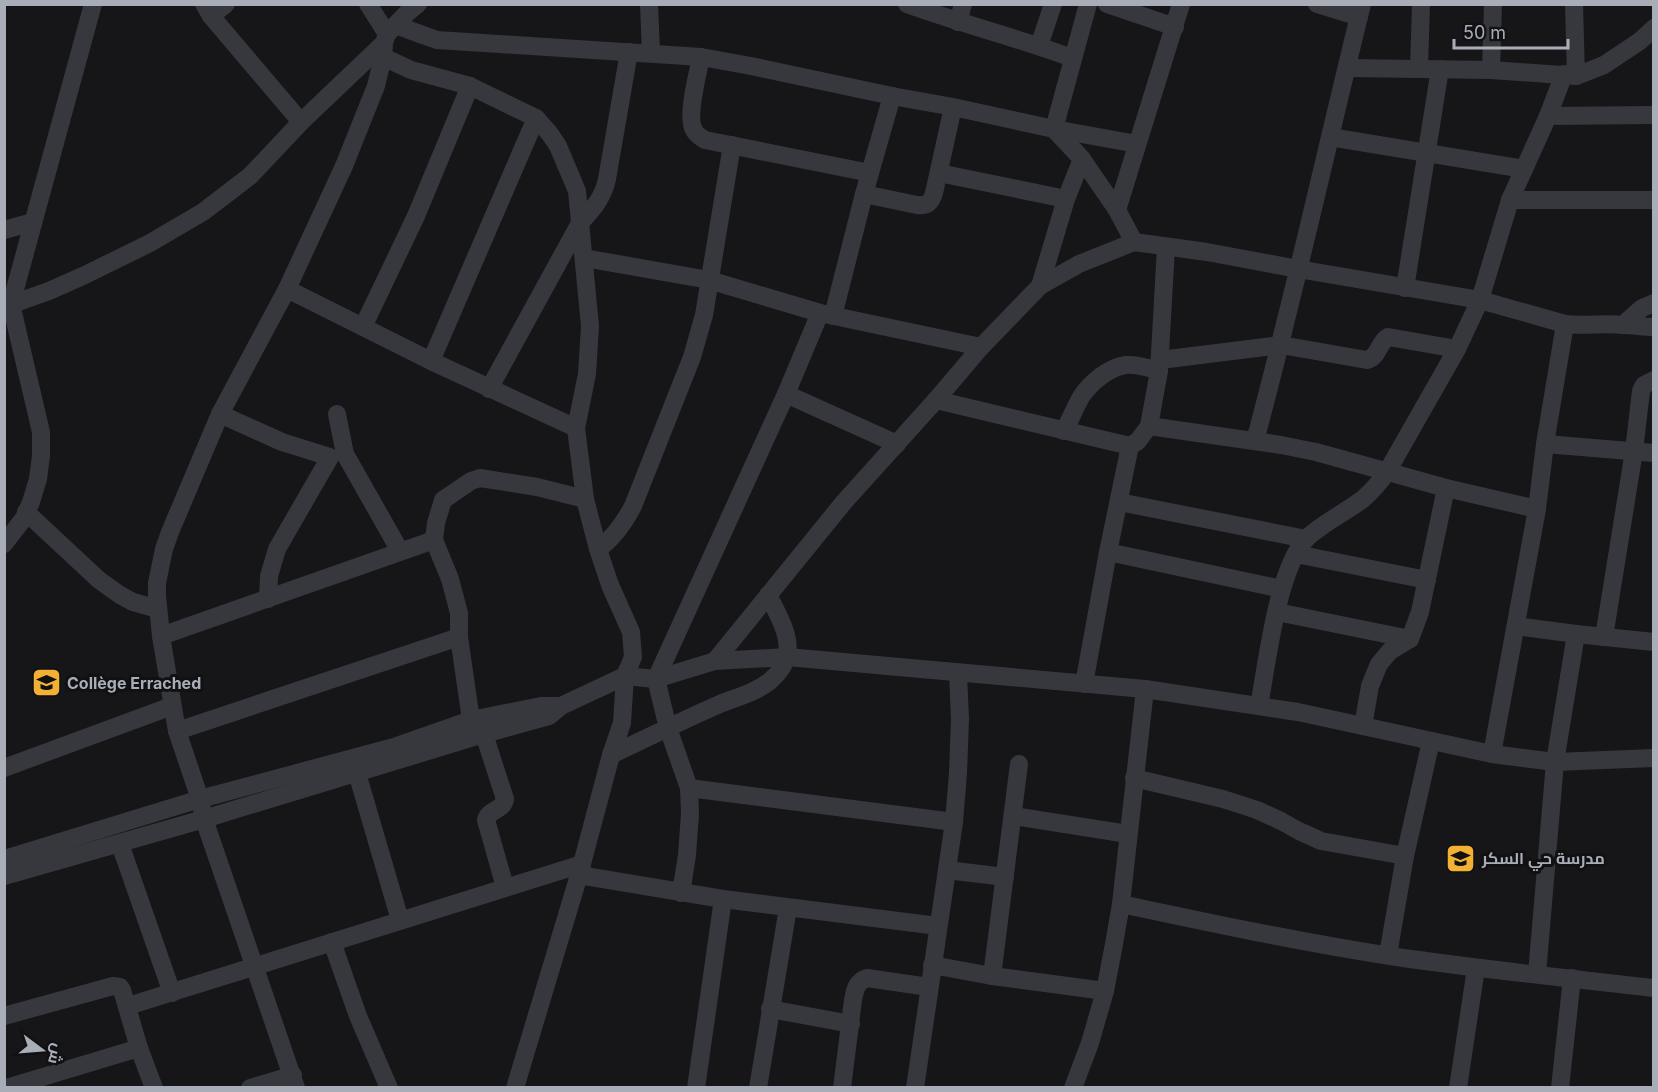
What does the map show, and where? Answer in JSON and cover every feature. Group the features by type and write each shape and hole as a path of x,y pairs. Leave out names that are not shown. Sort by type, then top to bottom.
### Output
{"street":[{"path":"4,544 27,512 38,479 41,456 41,432 8,306 93,4"},
{"path":"226,4 207,10 301,122"},
{"path":"368,4 388,40 411,70 470,86 536,118 550,134 566,164 576,190 589,303 590,347 576,428 585,499 610,585 631,632 633,657 625,676 622,723 515,1088"},
{"path":"8,306 84,275 150,243 203,212 250,176 301,122 388,40 418,4"},
{"path":"649,4 651,53"},
{"path":"907,4 1072,58"},
{"path":"958,22 963,4"},
{"path":"1040,46 1053,4"},
{"path":"1054,129 1088,4"},
{"path":"1107,4 1174,27"},
{"path":"1117,210 1181,4"},
{"path":"1255,441 1281,345 1360,11 1317,4"},
{"path":"1419,69 1421,4"},
{"path":"1491,70 1493,4"},
{"path":"1259,706 1282,589 1301,547 1363,499 1387,472 1457,349 1480,300 1510,201 1548,116 1570,75 1575,4"},
{"path":"1347,68 1491,70 1570,75 1604,65 1631,47 1653,28"},
{"path":"388,40 420,34 437,40 700,57 1137,144"},
{"path":"250,1088 294,1081 204,819 200,799 177,731 161,636 157,583 164,549 220,414 287,289 348,158 376,86 388,40"},
{"path":"489,389 580,223 600,201 606,186 629,52"},
{"path":"700,57 690,116 693,129 698,136 705,140 870,173"},
{"path":"1405,288 1440,69"},
{"path":"363,327 416,216 470,86"},
{"path":"681,893 687,855 689,788 668,728 656,679 786,394 826,315 892,96"},
{"path":"864,194 926,206 932,198 939,173 953,107"},
{"path":"1548,116 1653,115"},
{"path":"431,361 536,118"},
{"path":"1054,129 1082,159 1117,210 1134,242"},
{"path":"1330,137 1524,169"},
{"path":"598,549 614,536 626,519 644,480 692,357 704,315 732,145"},
{"path":"1040,286 1066,200 1082,159"},
{"path":"939,173 1066,200"},
{"path":"1510,201 1653,200"},
{"path":"4,230 33,222"},
{"path":"715,661 844,502 981,347 1040,286 1079,264 1134,242 1207,252 1480,300 1565,324 1653,327"},
{"path":"936,400 1130,446 1138,441 1149,426 1160,365 1166,247"},
{"path":"584,258 709,280 826,315 981,347"},
{"path":"287,289 489,389 576,428"},
{"path":"1623,325 1642,308 1653,303"},
{"path":"1492,754 1536,509 1565,324"},
{"path":"1064,431 1081,397 1092,385 1105,374 1126,365 1160,365 1281,345 1367,360 1376,356 1388,337 1457,349"},
{"path":"1604,637 1634,451 1641,391 1644,385 1653,380"},
{"path":"786,394 897,444"},
{"path":"220,414 282,442 338,456"},
{"path":"337,414 338,456 400,551"},
{"path":"1149,426 1316,452 1446,488 1536,509"},
{"path":"1545,444 1653,453"},
{"path":"1084,684 1130,446"},
{"path":"268,599 269,576 277,549 338,456"},
{"path":"471,720 456,604 450,579 434,540 443,500 471,481 480,478 537,487 585,499"},
{"path":"1363,726 1370,686 1379,664 1390,651 1410,639 1420,612 1446,488"},
{"path":"1119,502 1427,580"},
{"path":"27,512 99,580 134,602 158,609"},
{"path":"161,636 434,540"},
{"path":"1108,552 1282,589"},
{"path":"611,755 750,693 781,671 787,657 788,643 780,619 768,595"},
{"path":"1277,612 1410,639"},
{"path":"1516,626 1653,642"},
{"path":"1537,974 1555,762 1576,634"},
{"path":"177,731 459,637"},
{"path":"4,876 120,844 549,716 561,706 625,676 656,679 715,661 787,657 1145,689 1298,712 1492,754 1555,762 1653,758"},
{"path":"915,1088 954,822 960,719 958,673"},
{"path":"1073,1088 1090,1043 1105,991 1121,904 1145,689"},
{"path":"4,768 172,706"},
{"path":"4,859 200,799 394,747 471,720 541,706 561,706"},
{"path":"483,734 505,799 503,805 488,815 486,820 505,887"},
{"path":"1388,955 1405,856 1431,741"},
{"path":"992,976 1019,764"},
{"path":"357,772 400,920"},
{"path":"1134,778 1257,810 1321,841 1405,856"},
{"path":"689,788 954,822"},
{"path":"1013,816 1128,834"},
{"path":"120,844 172,993"},
{"path":"128,1006 505,887 581,869 681,893 938,926"},
{"path":"947,870 1005,877"},
{"path":"696,1088 723,899"},
{"path":"1121,904 1232,928 1388,955 1476,968 1653,988"},
{"path":"758,1088 788,908"},
{"path":"332,942 358,1016 389,1088"},
{"path":"932,965 992,976 1105,991"},
{"path":"1458,1088 1476,968"},
{"path":"842,1088 853,1000 856,987 861,980 867,978 929,987"},
{"path":"1560,1088 1572,978"},
{"path":"4,1016 113,986 120,987 154,1088"},
{"path":"770,1009 851,1024"},
{"path":"6,1088 139,1048"}],"place":[{"name":"Collège Errached","path":"46,683"},
{"name":"مدرسة حي السكر","path":"1461,858"}]}
